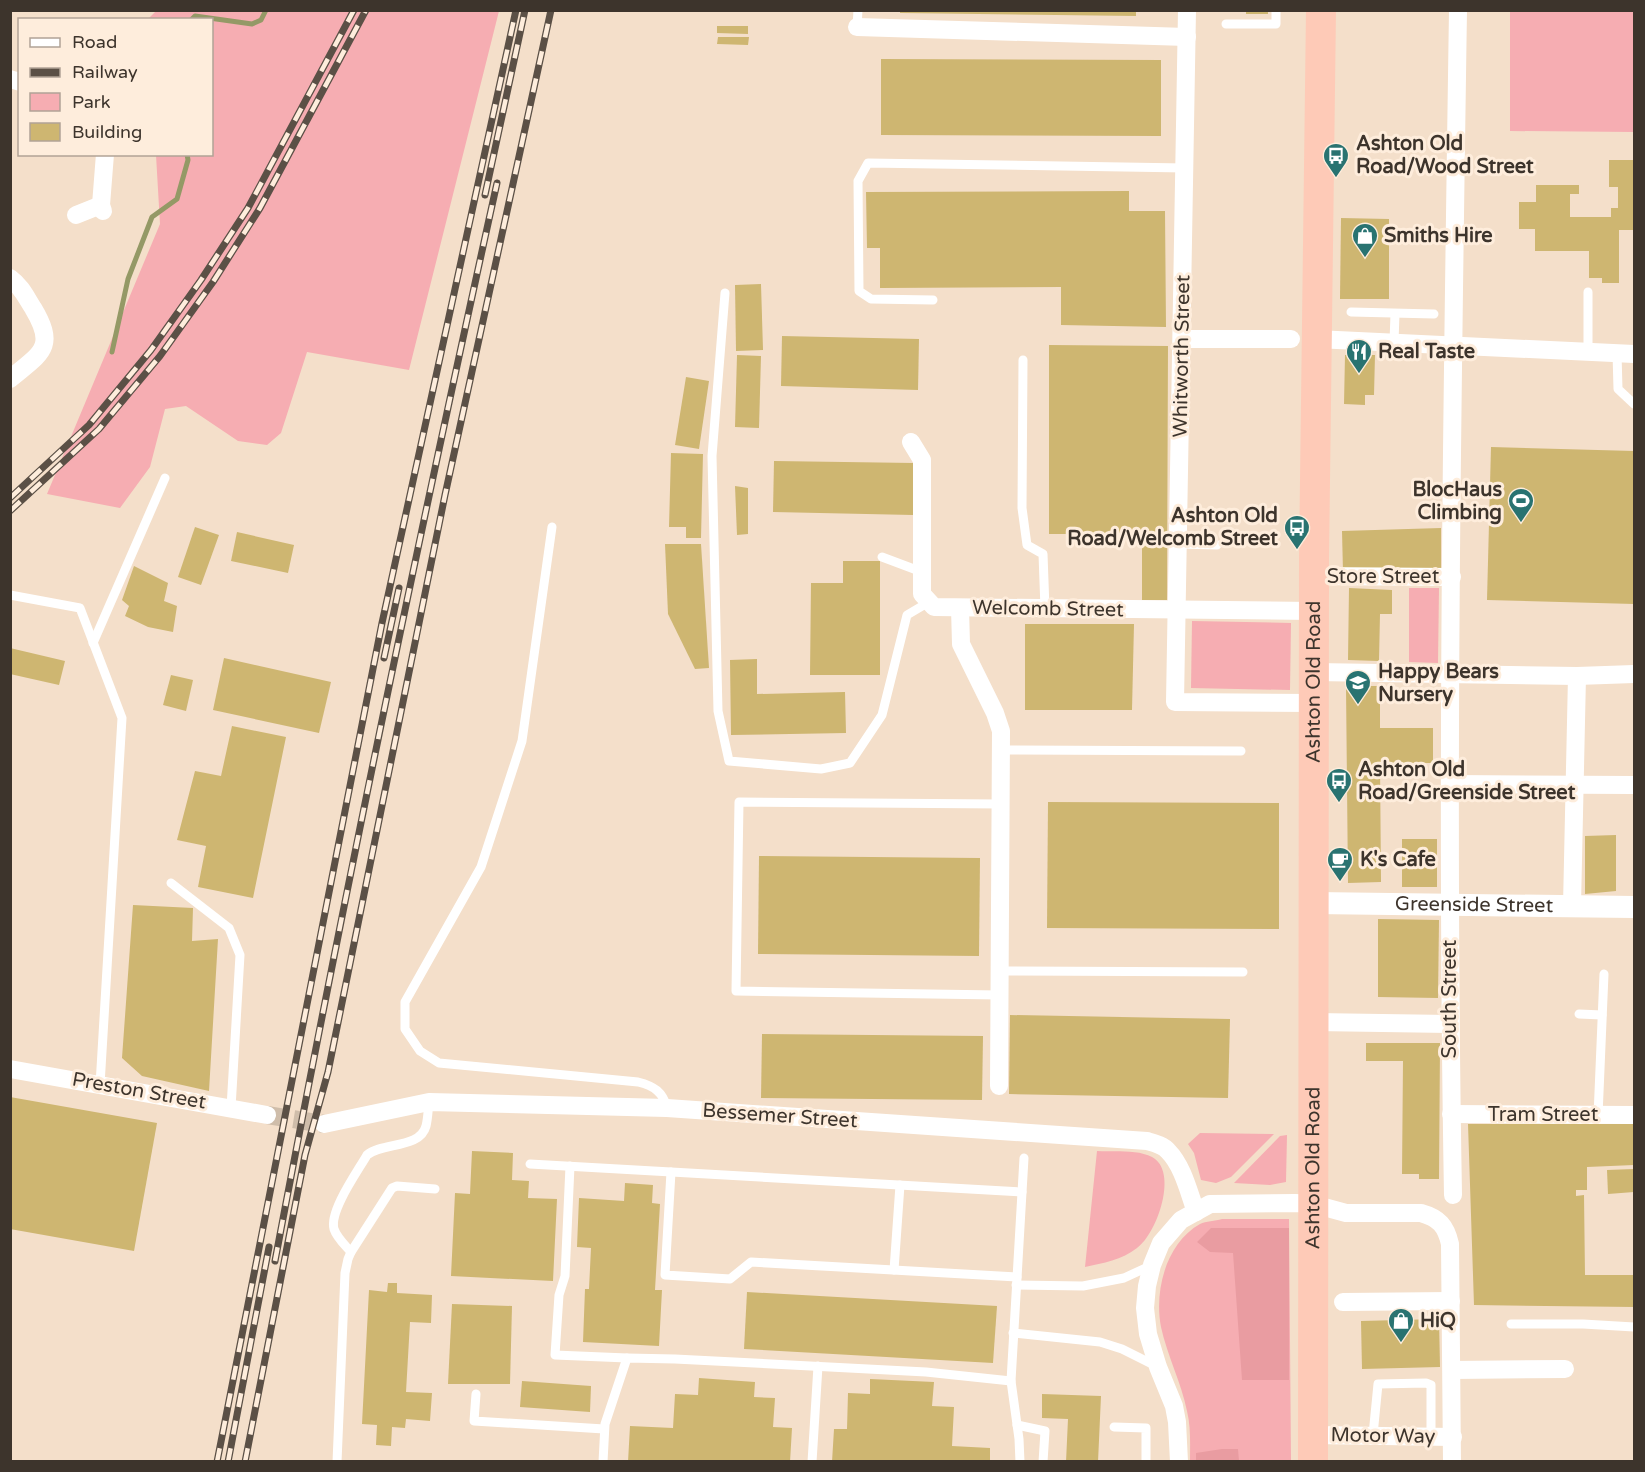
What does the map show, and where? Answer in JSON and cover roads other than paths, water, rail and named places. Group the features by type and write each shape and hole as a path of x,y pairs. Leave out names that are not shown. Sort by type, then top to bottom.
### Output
{"highway":[{"name":"Ashton Old Road","path":"1313,1448 1314,576 1304,339 1322,10"}],"street":[{"name":"Whitworth Street","path":"1187,10 1175,702 1314,703"},
{"name":"South Street","path":"1453,1195 1450,784 1458,10"},
{"path":"858,19 1187,37"},
{"path":"75,215 102,208 105,156"},
{"path":"10,278 20,286 45,332 41,350 33,360 10,379"},
{"path":"1182,339 1304,339 1626,353"},
{"path":"911,442 922,460 922,594 929,602"},
{"name":"Store Street","path":"1314,576 1452,577"},
{"name":"Welcomb Street","path":"929,602 934,607 960,608 1314,611"},
{"path":"960,608 961,644 995,713 1001,731 999,1086"},
{"path":"1314,672 1577,676 1635,674"},
{"path":"1572,906 1577,676"},
{"path":"1450,784 1635,785"},
{"name":"Greenside Street","path":"1314,903 1635,907"},
{"path":"1314,1022 1450,1024"},
{"name":"Preston Street","path":"10,1069 267,1115"},
{"name":"Bessemer Street","path":"324,1124 429,1102 667,1108 1147,1141 1159,1144 1168,1150 1176,1161 1196,1212"},
{"name":"Tram Street","path":"1451,1114 1635,1115"},
{"path":"1179,1461 1178,1422 1148,1334 1145,1308 1147,1286 1161,1243 1170,1231 1181,1220 1210,1204 1313,1204 1346,1213 1421,1213 1441,1223 1448,1231 1450,1244 1452,1461"},
{"path":"1343,1302 1451,1301"},
{"path":"1452,1370 1564,1369"},
{"name":"Motor Way","path":"1313,1448 1373,1435 1452,1437"}],"lane":[{"path":"1226,24 1276,24 1276,10"},
{"path":"933,300 871,299 859,291 858,181 868,163 1185,168"},
{"path":"1588,292 1588,351"},
{"path":"724,293 712,456 718,711 729,761 821,769 850,763 882,715 907,615 929,602"},
{"path":"1351,312 1434,314"},
{"path":"1394,342 1395,314"},
{"path":"1626,353 1618,388 1635,404"},
{"path":"1023,360 1022,508 1026,545 1043,554 1045,609"},
{"path":"93,643 165,478"},
{"path":"552,527 522,741 482,867 405,1002 405,1029 420,1051 439,1063 638,1082 651,1086 664,1096 667,1108"},
{"path":"1178,544 1217,545"},
{"path":"882,557 922,572"},
{"path":"10,595 80,608 122,718 100,1085"},
{"path":"1001,750 1241,751"},
{"path":"999,995 736,991 739,802 1001,804"},
{"path":"171,883 229,928 240,955 231,1108"},
{"path":"1000,971 1243,972"},
{"path":"1598,1116 1604,974"},
{"path":"1579,1014 1602,1014"},
{"path":"351,1252 334,1229 333,1220 336,1209 367,1155 373,1150 420,1136 425,1128 429,1102"},
{"path":"1020,1461 1011,1381 1024,1158"},
{"path":"530,1164 1022,1192"},
{"path":"570,1166 565,1276 558,1295 555,1355 926,1372 1011,1381"},
{"path":"671,1172 665,1275 729,1280 751,1262 894,1270 1083,1287 1124,1278 1152,1265"},
{"path":"894,1270 900,1185"},
{"path":"337,1461 345,1269 351,1252 392,1188 397,1186 435,1189"},
{"path":"1510,1324 1583,1324 1635,1328"},
{"path":"1013,1333 1100,1342 1122,1349 1158,1367"},
{"path":"603,1461 604,1429 616,1386 627,1358"},
{"path":"812,1461 818,1366"},
{"path":"1373,1435 1378,1384 1426,1383 1431,1385 1431,1436"},
{"path":"476,1394 474,1421 604,1429"},
{"path":"1017,1425 1045,1431 1043,1461"},
{"path":"1114,1427 1146,1428 1146,1461"}],"waterway":[{"path":"213,19 252,24 261,20 266,10"},
{"path":"193,18 195,16 209,18"},
{"path":"112,352 128,279 152,217 177,199 187,156"}],"tunnel":[{"path":"267,1115 324,1124"}],"railway":[{"path":"10,498 89,425 151,350 201,280 248,208 354,10"},
{"path":"10,511 99,429 160,356 213,282 260,208 366,10"},
{"path":"217,1462 382,623 516,10"},
{"path":"485,195 525,10"},
{"path":"245,1462 305,1155 328,1072 445,495 551,10"},
{"path":"275,1261 382,721 497,183"},
{"path":"384,658 399,588"},
{"path":"228,1462 269,1247"}],"place":[{"name":"Ashton Old Road/Wood Street","path":"1336,179"},
{"name":"Smiths Hire","path":"1365,259"},
{"name":"Real Taste","path":"1359,375"},
{"name":"BlocHaus Climbing","path":"1521,524"},
{"name":"Ashton Old Road/Welcomb Street","path":"1297,551"},
{"name":"Happy Bears Nursery","path":"1358,706"},
{"name":"Ashton Old Road/Greenside Street","path":"1339,804"},
{"name":"K's Cafe","path":"1340,883"},
{"name":"HiQ","path":"1401,1344"}]}
